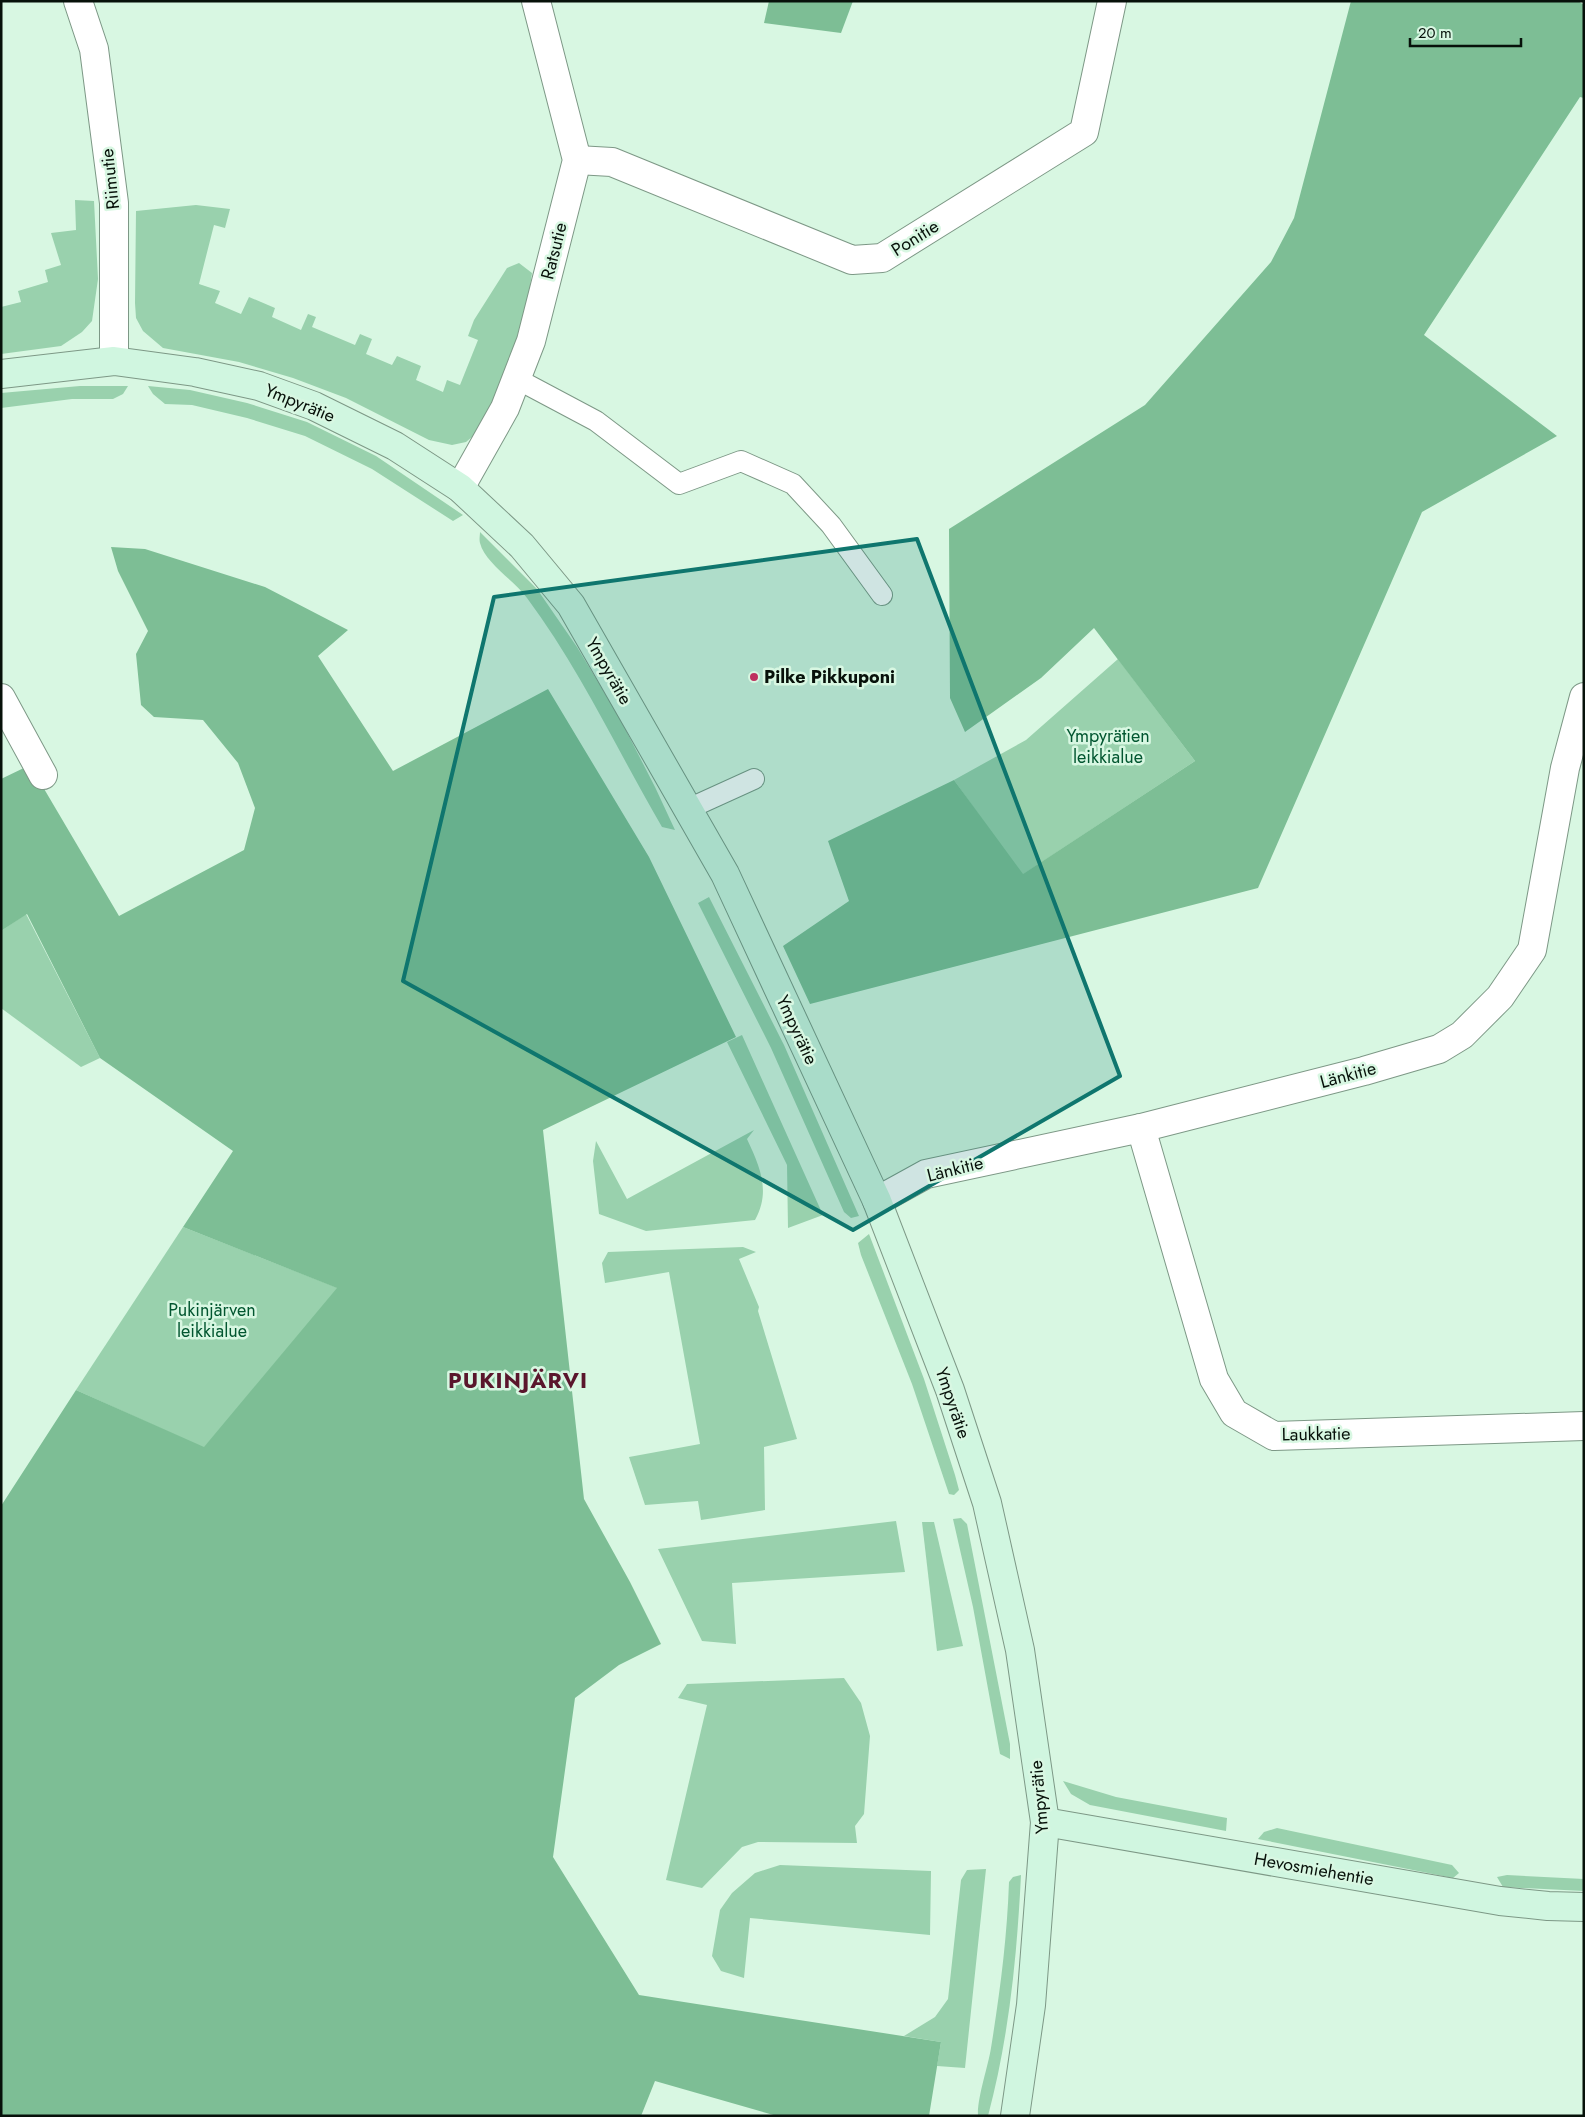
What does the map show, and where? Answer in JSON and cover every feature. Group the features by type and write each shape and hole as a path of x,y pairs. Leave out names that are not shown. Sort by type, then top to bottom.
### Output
{"street":[{"name":"Riimutie","path":"78,1 94,49 114,203 114,361"},
{"name":"Ratsutie","path":"460,488 505,408 532,341 577,160 536,1"},
{"name":"Ponitie","path":"577,160 612,162 852,260 882,258 1084,132 1112,1"},
{"name":"Ympyrätie","path":"1,374 114,361 204,374 259,386 314,406 395,446 460,488 522,546 572,605 725,874 876,1201 950,1390 987,1502 1020,1650 1045,1822 1031,2005 1014,2116"},
{"name":"Länkitie","path":"876,1201 926,1174 1141,1128 1364,1071 1439,1050 1462,1035 1500,997 1532,950 1565,768 1584,697"},
{"path":"1,698 43,775"},
{"name":"Laukkatie","path":"1141,1128 1214,1379 1234,1413 1274,1436 1584,1426"},
{"name":"Hevosmiehentie","path":"1045,1822 1500,1901 1548,1906 1584,1907"}],"lane":[{"path":"517,379 596,421 679,484 741,461 793,484 831,526 882,594"},
{"path":"688,809 754,779"}],"highlighted area":[{"path":"917,539 1120,1076 853,1230 403,981 494,597"}],"green space":[{"path":"769,1 853,1 841,33 764,23"},
{"path":"1351,1 1578,1 1584,5 1584,98 1580,97 1424,335 1557,436 1422,512 1258,888 810,1004 783,946 849,901 828,841 954,780 1023,874 1195,761 1094,628 1041,678 965,732 950,698 949,529 1145,405 1271,262 1294,218"},
{"path":"75,200 94,201 98,279 92,321 82,332 61,346 1,354 1,307 21,302 18,291 48,282 45,270 61,265 51,233 76,230"},
{"path":"196,205 230,209 225,228 214,225 199,284 220,291 215,303 241,314 249,297 275,308 272,317 301,330 308,314 316,317 312,327 355,345 360,334 372,339 366,354 392,365 397,356 421,366 416,380 443,392 447,380 460,385 478,340 468,336 474,320 507,268 519,263 532,273 529,294 506,376 485,426 466,442 452,445 429,440 346,398 293,378 239,362 163,348 143,331 136,318 136,211"},
{"path":"80,386 128,386 123,394 113,399 72,399 1,408 1,393"},
{"path":"148,386 190,390 247,403 307,422 376,456 463,515 453,521 372,469 305,436 247,418 192,405 165,404 153,394"},
{"path":"480,532 537,589 577,647 618,715 675,830 662,827 598,710 564,653 527,598 488,558 480,543"},
{"path":"111,547 145,549 265,587 348,630 318,656 393,771 548,689 649,857 736,1037 543,1130 584,1499 630,1582 661,1644 619,1665 575,1698 553,1857 639,1995 941,2042 929,2116 777,2116 655,2081 641,2116 1,2116 1,1506 76,1390 204,1447 337,1288 183,1227 233,1151 100,1058 27,914 1,931 1,779 30,765 119,916 244,850 255,808 238,763 203,720 154,717 141,705 136,654 148,631 118,571"},
{"name":"Ympyrätien leikkialue","path":"1118,659 1195,761 1022,875 954,780 1026,740"},
{"path":"709,897 784,1045 859,1216 851,1218 844,1212 771,1048 698,903"},
{"path":"26,914 100,1058 81,1067 1,1008 1,931"},
{"path":"742,1035 823,1215 788,1228 787,1165 727,1042"},
{"path":"754,1130 747,1139 756,1159 763,1189 760,1209 755,1220 646,1231 599,1214 593,1161 596,1141 627,1199"},
{"name":"Pukinjärven leikkialue","path":"183,1227 338,1288 204,1448 76,1390"},
{"path":"869,1234 924,1379 959,1490 954,1495 949,1494 912,1384 861,1255 858,1243"},
{"path":"743,1247 756,1252 739,1259 759,1307 758,1311 797,1439 764,1447 765,1510 701,1520 698,1501 645,1505 629,1457 700,1444 669,1272 605,1283 602,1263 608,1252"},
{"path":"961,1518 967,1524 1010,1744 1010,1759 1000,1754 973,1607 953,1519"},
{"path":"896,1521 905,1572 732,1583 736,1644 702,1641 658,1549"},
{"path":"922,1522 934,1522 963,1646 937,1651"},
{"path":"844,1678 861,1703 870,1736 864,1814 855,1826 857,1843 758,1842 742,1847 702,1888 666,1880 707,1705 678,1698 687,1684"},
{"path":"1063,1781 1116,1797 1227,1818 1226,1831 1090,1805 1071,1794"},
{"path":"1277,1828 1452,1865 1459,1873 1453,1878 1258,1839 1264,1832"},
{"path":"780,1865 931,1871 930,1935 750,1918 744,1978 721,1971 712,1956 720,1910 732,1893 755,1873"},
{"path":"986,1869 965,2068 937,2066 941,2042 904,2036 935,2017 948,1999 961,1880 967,1870"},
{"path":"1021,1875 1017,1936 1007,2026 988,2116 978,2116 979,2100 991,2048 1000,1986 1007,1924 1009,1882 1013,1877"},
{"path":"1507,1875 1584,1879 1584,1891 1503,1887 1497,1877"}],"place":[{"name":"Pilke Pikkuponi","path":"754,677"}],"district":[{"name":"PUKINJÄRVI","path":"518,1380"}]}
